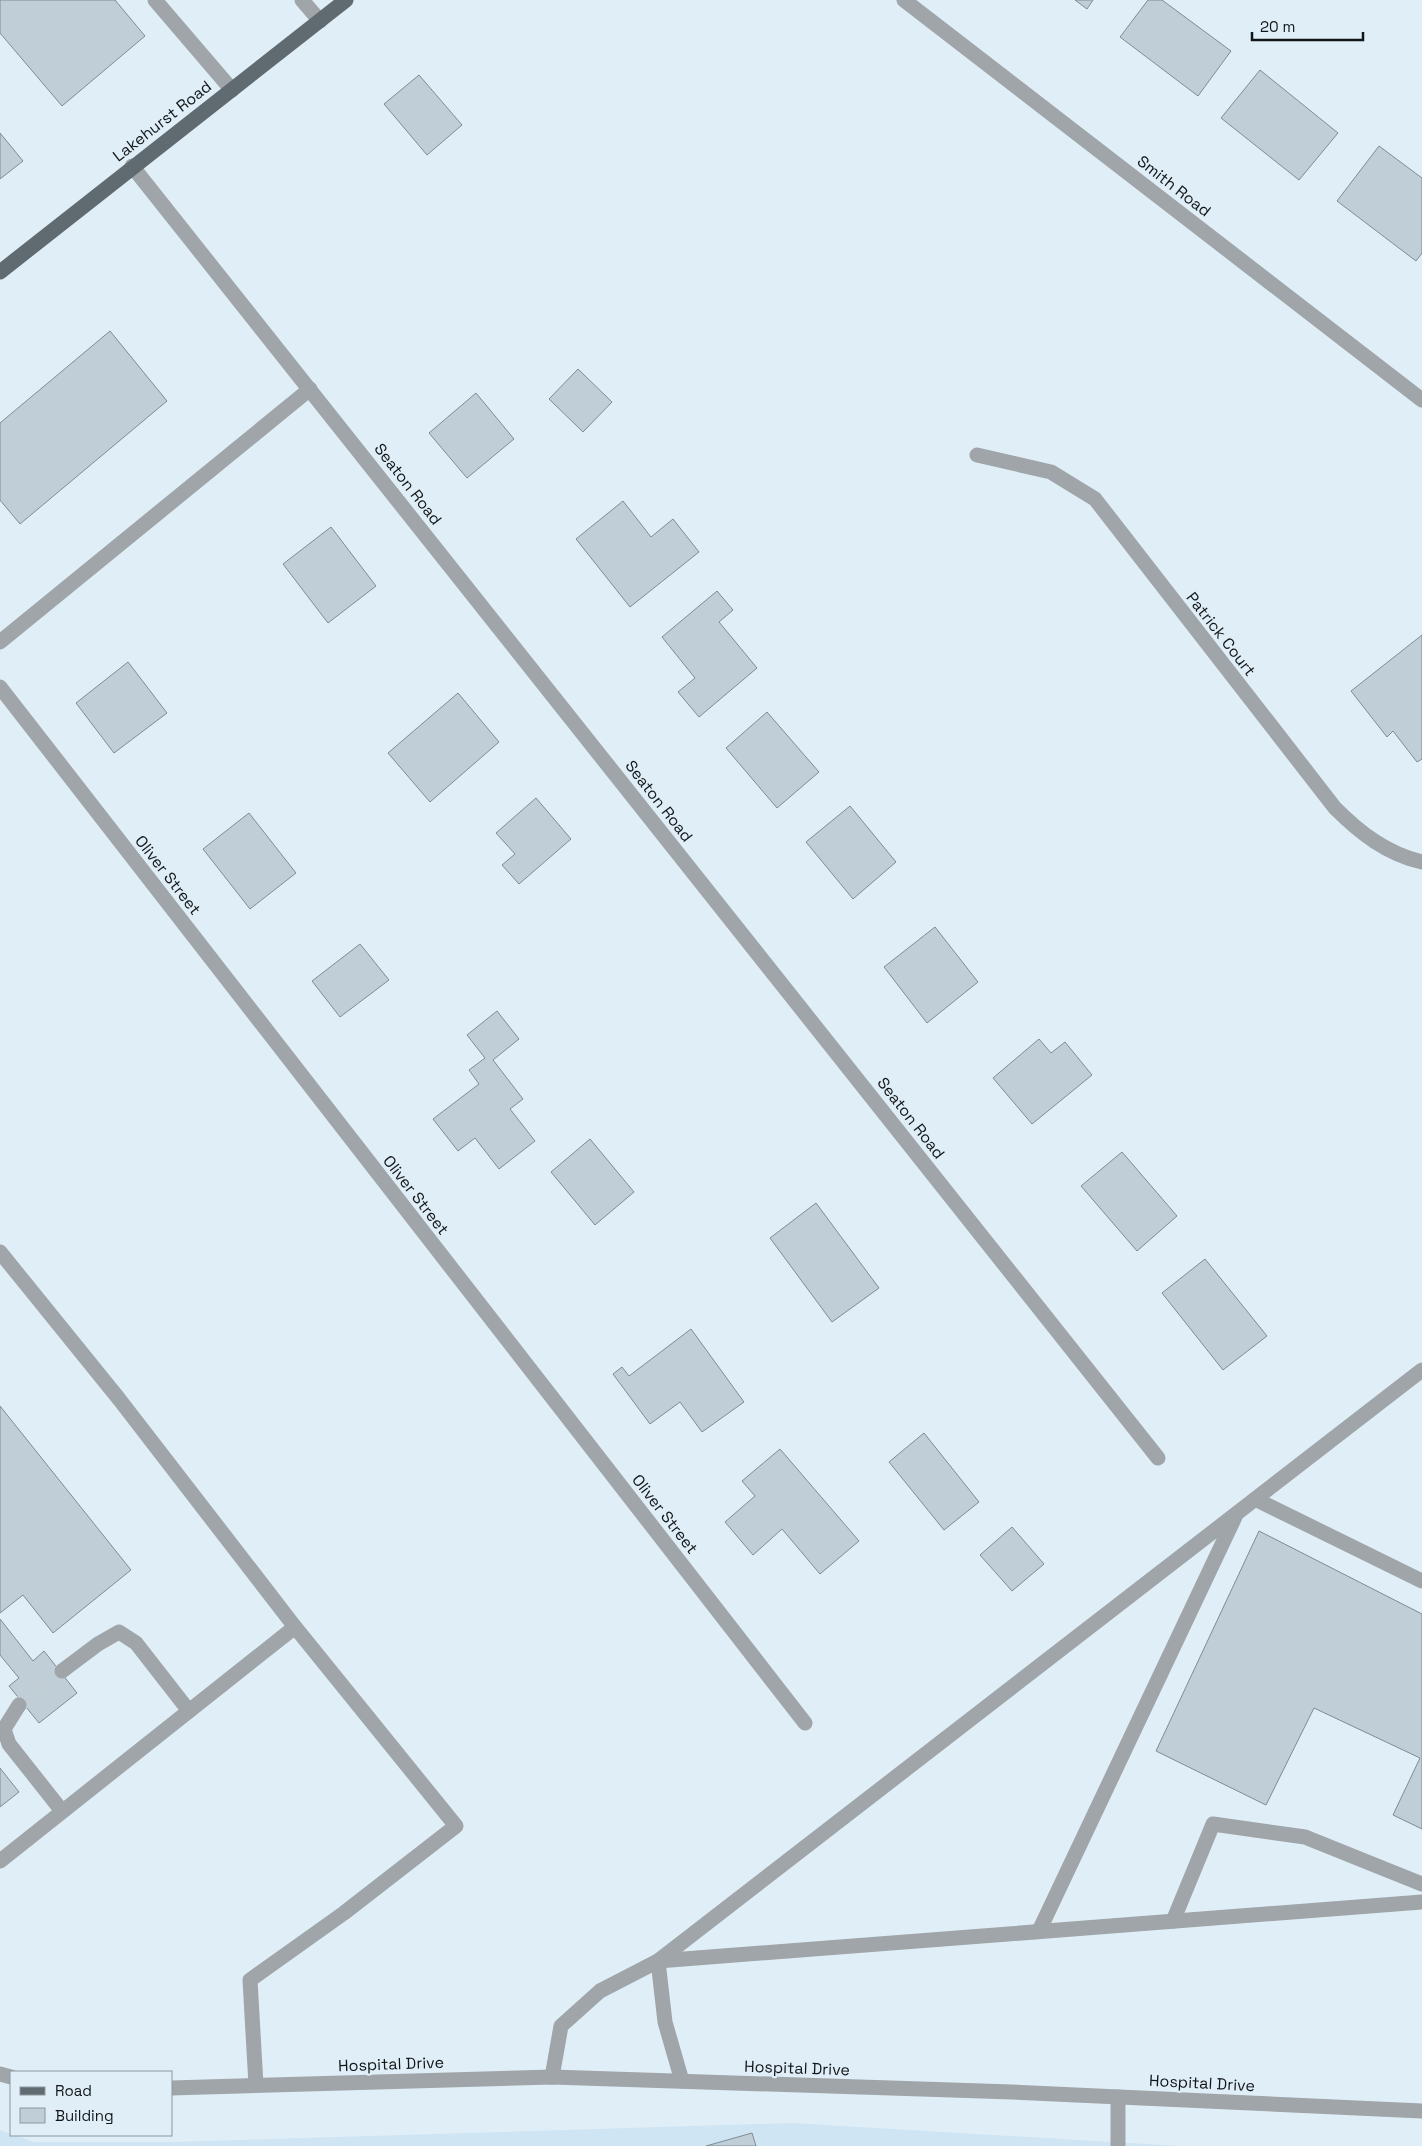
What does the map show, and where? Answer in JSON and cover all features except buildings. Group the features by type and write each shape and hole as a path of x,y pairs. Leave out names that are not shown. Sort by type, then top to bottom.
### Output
{"main road":[{"name":"Lakehurst Road","path":"0,272 132,166 346,0"}],"street":[{"path":"155,0 232,90"},
{"path":"302,0 320,21"},
{"name":"Smith Road","path":"904,0 1422,400"},
{"name":"Seaton Road","path":"132,166 1158,1458"},
{"path":"0,642 310,389"},
{"name":"Patrick Court","path":"977,455 1051,472 1094,499 1335,808 1358,830 1384,848 1422,862"},
{"name":"Oliver Street","path":"0,687 805,1723"},
{"path":"0,1252 119,1398 296,1627 456,1826 344,1913 250,1980 256,2085"},
{"path":"552,2077 561,2026 600,1991 658,1961 1422,1370"},
{"path":"1255,1498 1422,1581"},
{"path":"1038,1932 1236,1514"},
{"path":"0,1861 62,1810 296,1627"},
{"path":"62,1671 98,1644 119,1632 136,1643 189,1711"},
{"path":"19,1705 4,1729 9,1744 62,1810"},
{"path":"1173,1921 1212,1824 1305,1837 1422,1884"},
{"path":"658,1961 1422,1902"},
{"path":"658,1961 665,2022 682,2081"},
{"name":"Hospital Drive","path":"172,2088 552,2077 1118,2097 1422,2111"},
{"path":"1118,2097 1118,2146"}],"shaded area":[{"path":"792,2123 1180,2146 0,2146 0,2130 10,2134 10,2136 17,2136 34,2142 173,2142"}],"tunnel":[{"path":"19,1705 62,1671"}]}
